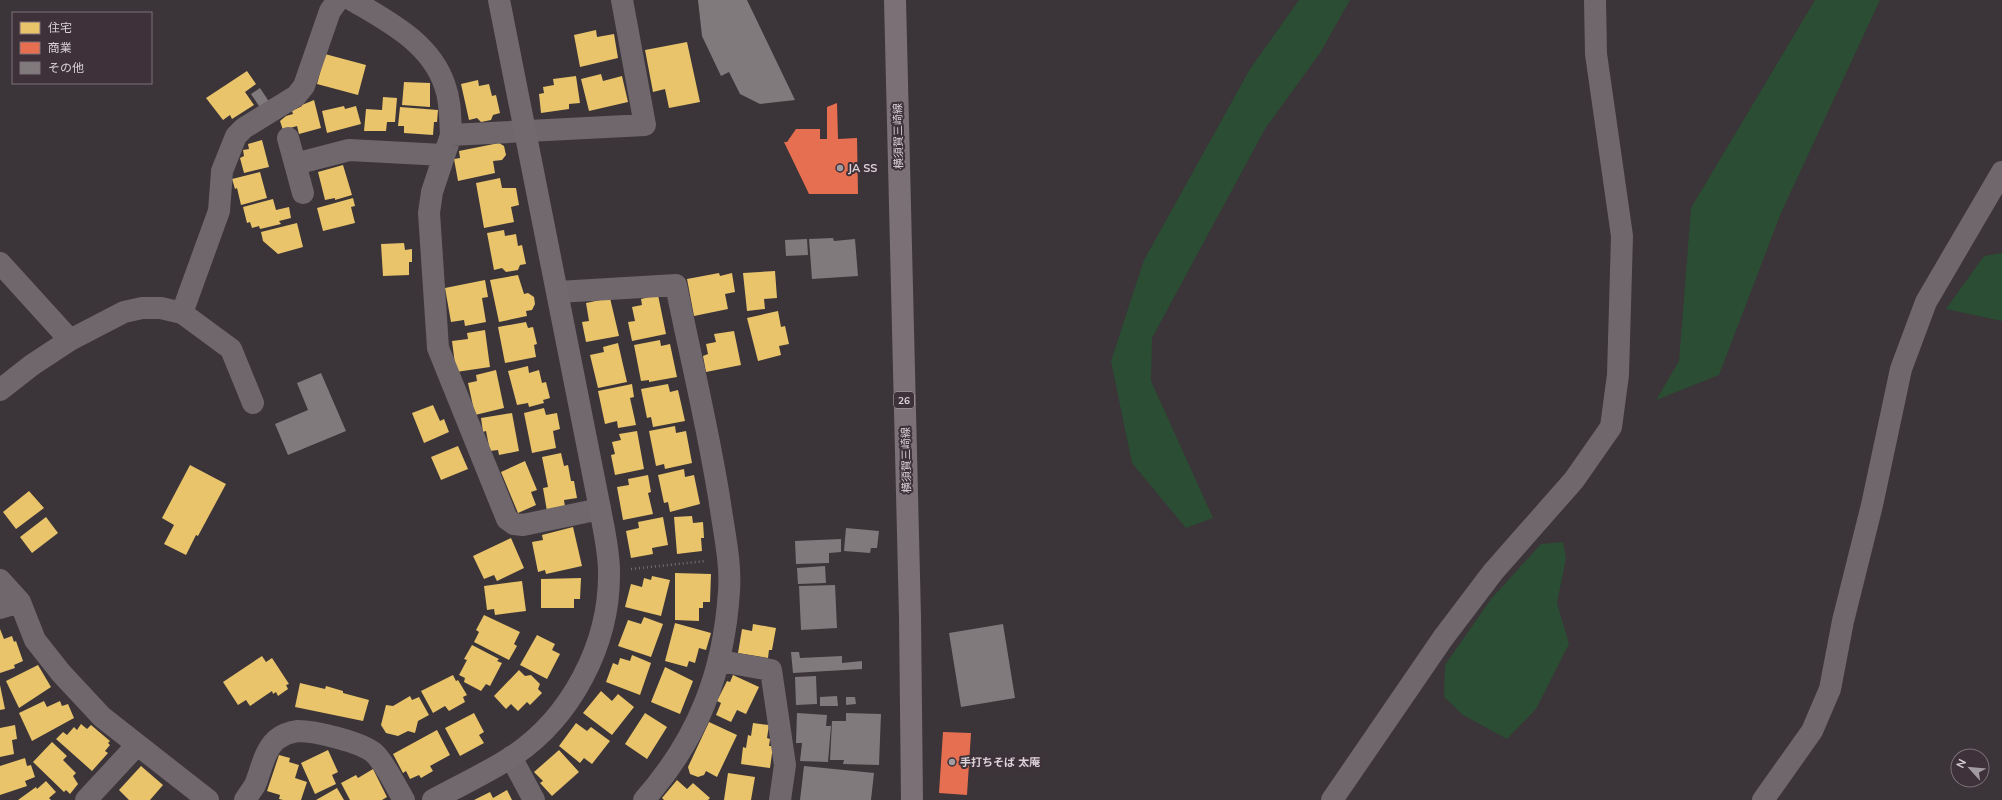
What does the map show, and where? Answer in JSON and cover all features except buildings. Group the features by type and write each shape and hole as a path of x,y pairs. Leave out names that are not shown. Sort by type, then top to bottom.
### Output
{"main road":[{"name":"横須賀三崎線","path":"895,0 910,617 912,800"}],"street":[{"path":"182,312 219,211 222,171 236,136 244,128 296,96 304,86 330,11 338,0"},
{"path":"352,0 402,31 426,52 440,73 446,87 449,103 447,145 432,192 428,213 438,348 507,519 514,524 523,526 600,509"},
{"path":"433,800 511,757 538,736 551,723 582,678 593,656 606,609 609,572 600,509 499,0"},
{"path":"295,164 349,150 447,145 526,131 645,125 622,0"},
{"path":"1332,800 1461,614 1493,572 1574,480 1611,427 1618,375 1622,236 1596,54 1595,0"},
{"path":"288,138 303,193"},
{"path":"1763,800 1812,731 1830,689 1843,621 1872,505 1900,370 1926,302 2002,172"},
{"path":"0,263 70,340"},
{"path":"558,292 676,285 716,480 728,558 729,591 720,661 699,719 686,745 644,800"},
{"path":"0,390 32,365 70,340 124,312 136,309 161,308 182,312 231,349 253,403"},
{"path":"0,580 10,605 35,640 61,673 102,717 208,800"},
{"path":"720,661 771,670 785,765 780,800"},
{"path":"245,800 254,786 268,749 275,741 286,734 296,731 307,732 350,742 362,746 374,753 404,800"},
{"path":"86,800 137,745"},
{"path":"511,757 534,800"}],"path":[{"path":"609,572 728,558"}],"green space":[{"path":"1299,0 1350,0 1320,53 1265,129 1152,338 1151,381 1213,518 1186,528 1132,463 1111,361 1144,260 1250,69"},
{"path":"1815,0 1880,0 1781,213 1719,375 1656,400 1679,361 1691,208"},
{"path":"2002,253 2002,321 1946,309 1984,256"},
{"path":"1563,542 1566,558 1557,603 1569,644 1536,709 1507,739 1463,715 1444,697 1445,665 1491,599 1541,544"}],"place":[{"name":"JA SS","path":"840,168"},
{"name":"手打ちそば 太庵","path":"952,762"}]}
